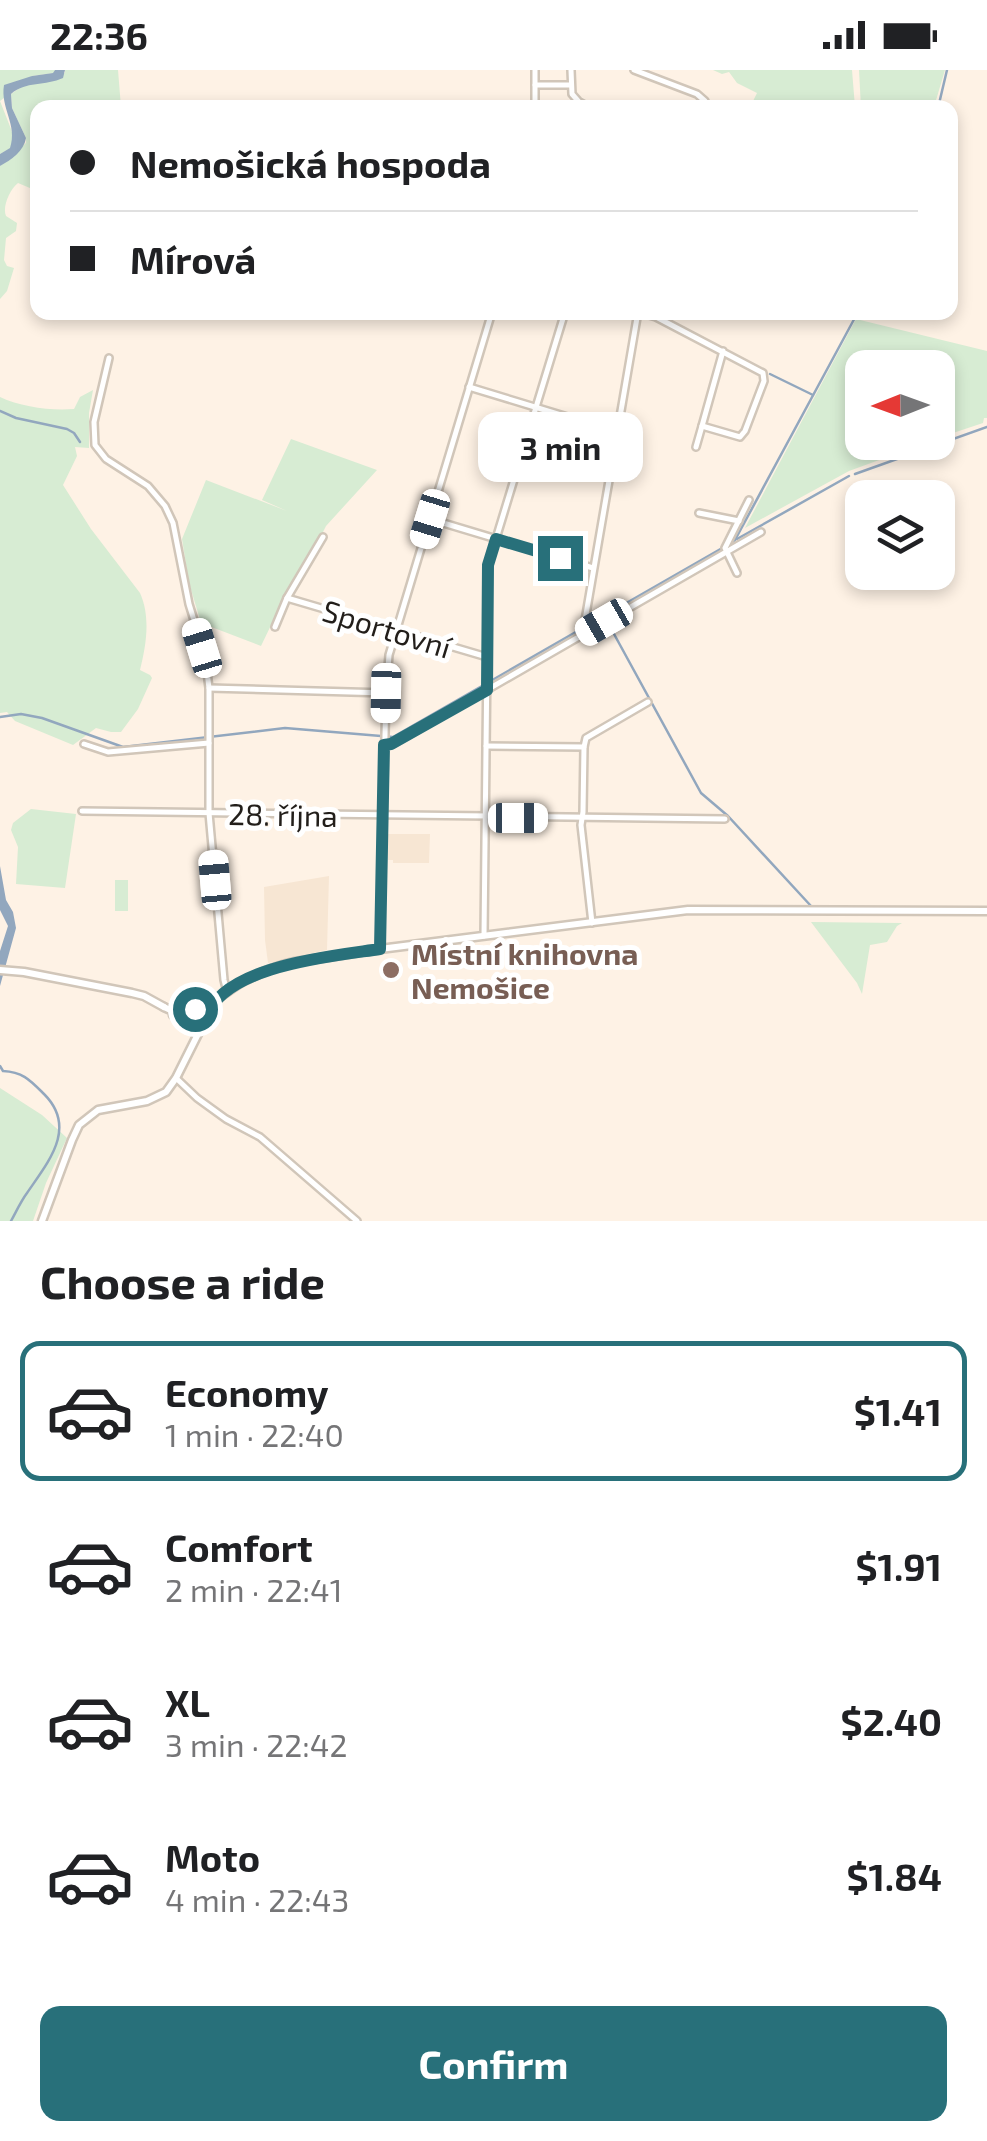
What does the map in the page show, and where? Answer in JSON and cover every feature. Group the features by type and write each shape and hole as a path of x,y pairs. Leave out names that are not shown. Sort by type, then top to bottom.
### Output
{"street":[{"path":"535,70 536,100"},
{"path":"571,70 576,100"},
{"path":"634,70 705,100"},
{"path":"535,86 571,85"},
{"path":"380,949 388,656 490,320"},
{"path":"484,936 488,565 563,320"},
{"path":"584,630 637,320"},
{"path":"662,320 764,375 743,435 702,426"},
{"path":"696,448 723,351"},
{"path":"110,358 94,422 95,446 106,459 155,492 170,515 204,656 209,688 209,813 225,994"},
{"path":"469,387 617,432"},
{"path":"737,574 725,548 750,500"},
{"path":"699,513 739,520"},
{"path":"430,519 594,568"},
{"path":"385,744 761,532"},
{"name":"Sportovní","path":"275,628 287,598 323,537"},
{"name":"Sportovní","path":"287,598 487,657"},
{"path":"209,688 386,693"},
{"path":"592,922 581,818 586,738 648,702"},
{"path":"84,744 108,752 209,743"},
{"path":"486,746 584,747"},
{"name":"28. října","path":"82,811 725,819"},
{"path":"0,970 138,994 174,1012 205,1008 250,978 279,966 380,949 688,910 987,911"},
{"path":"42,1221 76,1130 88,1116 105,1108 134,1104 166,1092 208,1011 225,994"},
{"path":"164,1007 192,1024 198,1026 205,1021"},
{"path":"194,1010 204,1011 205,1021"},
{"path":"190,1048 194,1034 189,1016 194,1010"},
{"path":"176,1078 193,1095 260,1138 357,1221"}],"shaded area":[{"path":"388,834 430,834 429,863 388,860"},
{"path":"329,876 327,950 268,963 264,887"}],"green space":[{"path":"0,70 55,70 32,76 0,101"},
{"path":"118,70 120,100 30,100 30,188 18,183 5,208 6,216 17,223 16,231 6,238 4,260 14,268 7,291 0,299 0,166 26,143 12,108 11,94 65,73"},
{"path":"713,70 852,70 854,100 754,100 757,93 737,83 729,72"},
{"path":"859,70 945,70 936,100 861,100"},
{"path":"0,101 14,139 11,148 0,154"},
{"path":"855,320 987,351 987,418 955,432 955,350 845,350 845,460 879,460 849,471 745,528"},
{"path":"93,390 89,448 75,447 77,456 63,485 140,593 146,641 140,670 152,678 138,709 121,732 96,728 73,745 15,721 7,712 0,713 0,397 36,408 74,409 80,397"},
{"path":"291,439 377,470 326,526 261,646 201,623 182,539 206,480 287,511 262,500"},
{"path":"31,809 76,814 65,888 16,884 18,847 11,830 13,823"},
{"path":"115,880 128,880 128,911 115,911"},
{"path":"811,922 902,923 887,942 870,945 862,994"},
{"path":"0,1088 42,1115 67,1138 33,1221 0,1221"}],"water":[{"path":"65,70 63,78 23,87 11,94 12,108 26,138 20,151 0,166 0,154 10,148 12,140 4,85"},
{"path":"0,866 16,928 0,986 0,951 8,926 0,910"}],"waterway":[{"path":"940,100 947,70"},
{"path":"731,543 854,320"},
{"path":"770,374 813,395"},
{"path":"0,411 67,429 80,442"},
{"path":"855,474 987,427"},
{"path":"737,539 849,476"},
{"path":"0,717 21,714 42,718 123,747 285,728 393,737 724,547"},
{"path":"608,623 701,793 728,816 811,906"},
{"path":"0,1066 34,1085 54,1107 59,1119 51,1157 11,1221"}],"place":[{"name":"Místní knihovna Nemošice","path":"391,970"}],"route":[{"path":"195,1009 202,1010 206,1018 208,1011 232,988 279,966 380,949 384,745 487,690 488,565 496,539 560,558"}]}
